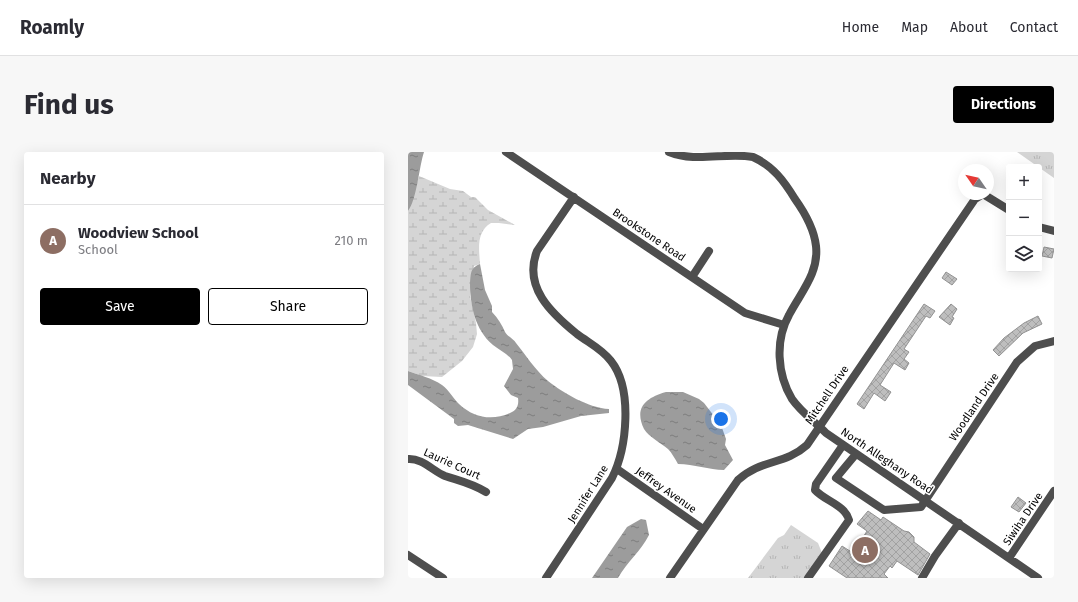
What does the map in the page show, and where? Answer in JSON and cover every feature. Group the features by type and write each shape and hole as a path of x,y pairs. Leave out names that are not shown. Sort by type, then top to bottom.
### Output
{"street":[{"name":"Brookstone Road","path":"506,152 745,312 784,325"},
{"path":"669,152 687,157 742,153"},
{"name":"North Alleghany Road","path":"742,153 753,157 768,166 782,180 804,212 813,233 816,246 813,273 784,325 779,347 780,368 793,400 819,426 843,445 926,500 1038,578"},
{"name":"Mitchell Drive","path":"670,578 738,480 754,468 787,459 800,451 819,426 975,199 980,196 988,195 1006,208"},
{"name":"Jennifer Lane","path":"546,578 604,492 616,469 625,432 624,398 619,374 605,354 577,334 552,311 540,296 533,278 534,259 537,251 574,197"},
{"path":"1042,228 1054,231"},
{"path":"692,277 709,251"},
{"name":"Woodland Drive","path":"926,500 1017,362 1035,346 1054,341"},
{"path":"808,578 849,520 847,515 815,490 816,484 843,445"},
{"path":"856,454 836,478 884,510 921,507 926,500"},
{"name":"Laurie Court","path":"408,459 418,460 436,471 473,484 486,492"},
{"name":"Jeffrey Avenue","path":"616,469 703,529"},
{"name":"Siwiha Drive","path":"1009,558 1054,491"},
{"path":"922,578 959,523"},
{"path":"408,554 443,578"}],"green space":[{"path":"1017,152 1054,152 1054,178 1042,170 1042,164 1034,164"},
{"path":"419,176 450,189 463,191 471,197 475,197 488,210 515,225 491,223 483,231 480,241 480,264 474,266 470,296 477,334 473,347 462,361 442,377 422,376 408,371 408,211"},
{"path":"791,525 818,543 822,553 806,578 748,578 778,538 784,535"}],"water":[{"path":"408,152 424,152 414,199 408,211"},
{"path":"480,264 485,290 492,306 492,312 506,333 539,372 548,381 569,395 593,406 609,409 609,413 581,416 543,427 528,429 513,439 468,425 458,426 454,423 454,419 408,385 408,371 430,379 444,387 465,409 483,417 497,417 512,412 517,407 518,398 511,395 504,386 513,369 512,360 508,355 487,339 475,317 471,300 470,283 471,274 474,267"},
{"path":"666,392 683,392 699,399 704,403 721,425 726,439 725,445 733,460 724,470 678,464 668,449 646,432 641,422 640,415 643,405 652,397"},
{"path":"641,519 646,520 649,535 618,578 592,578 627,527"}],"building":[{"path":"1044,247 1054,249 1052,258 1042,256"},
{"path":"946,272 957,279 952,285 942,278"},
{"path":"924,304 935,311 930,318 926,316 904,349 909,352 904,359 909,363 905,370 894,363 880,385 891,392 885,401 874,393 864,409 857,404"},
{"path":"951,304 957,309 952,317 954,318 950,325 939,317"},
{"path":"1038,316 1042,324 1023,333 999,356 993,350 1004,338 1024,323"},
{"path":"1018,497 1026,503 1019,512 1011,507"},
{"path":"868,511 881,520 883,517 904,531 909,532 914,537 914,542 930,554 918,575 897,561 892,568 890,566 884,574 888,578 847,578 829,566 842,546 853,553 867,531 857,524"}],"place":[{"name":"Woodview School","path":"865,550"}]}
